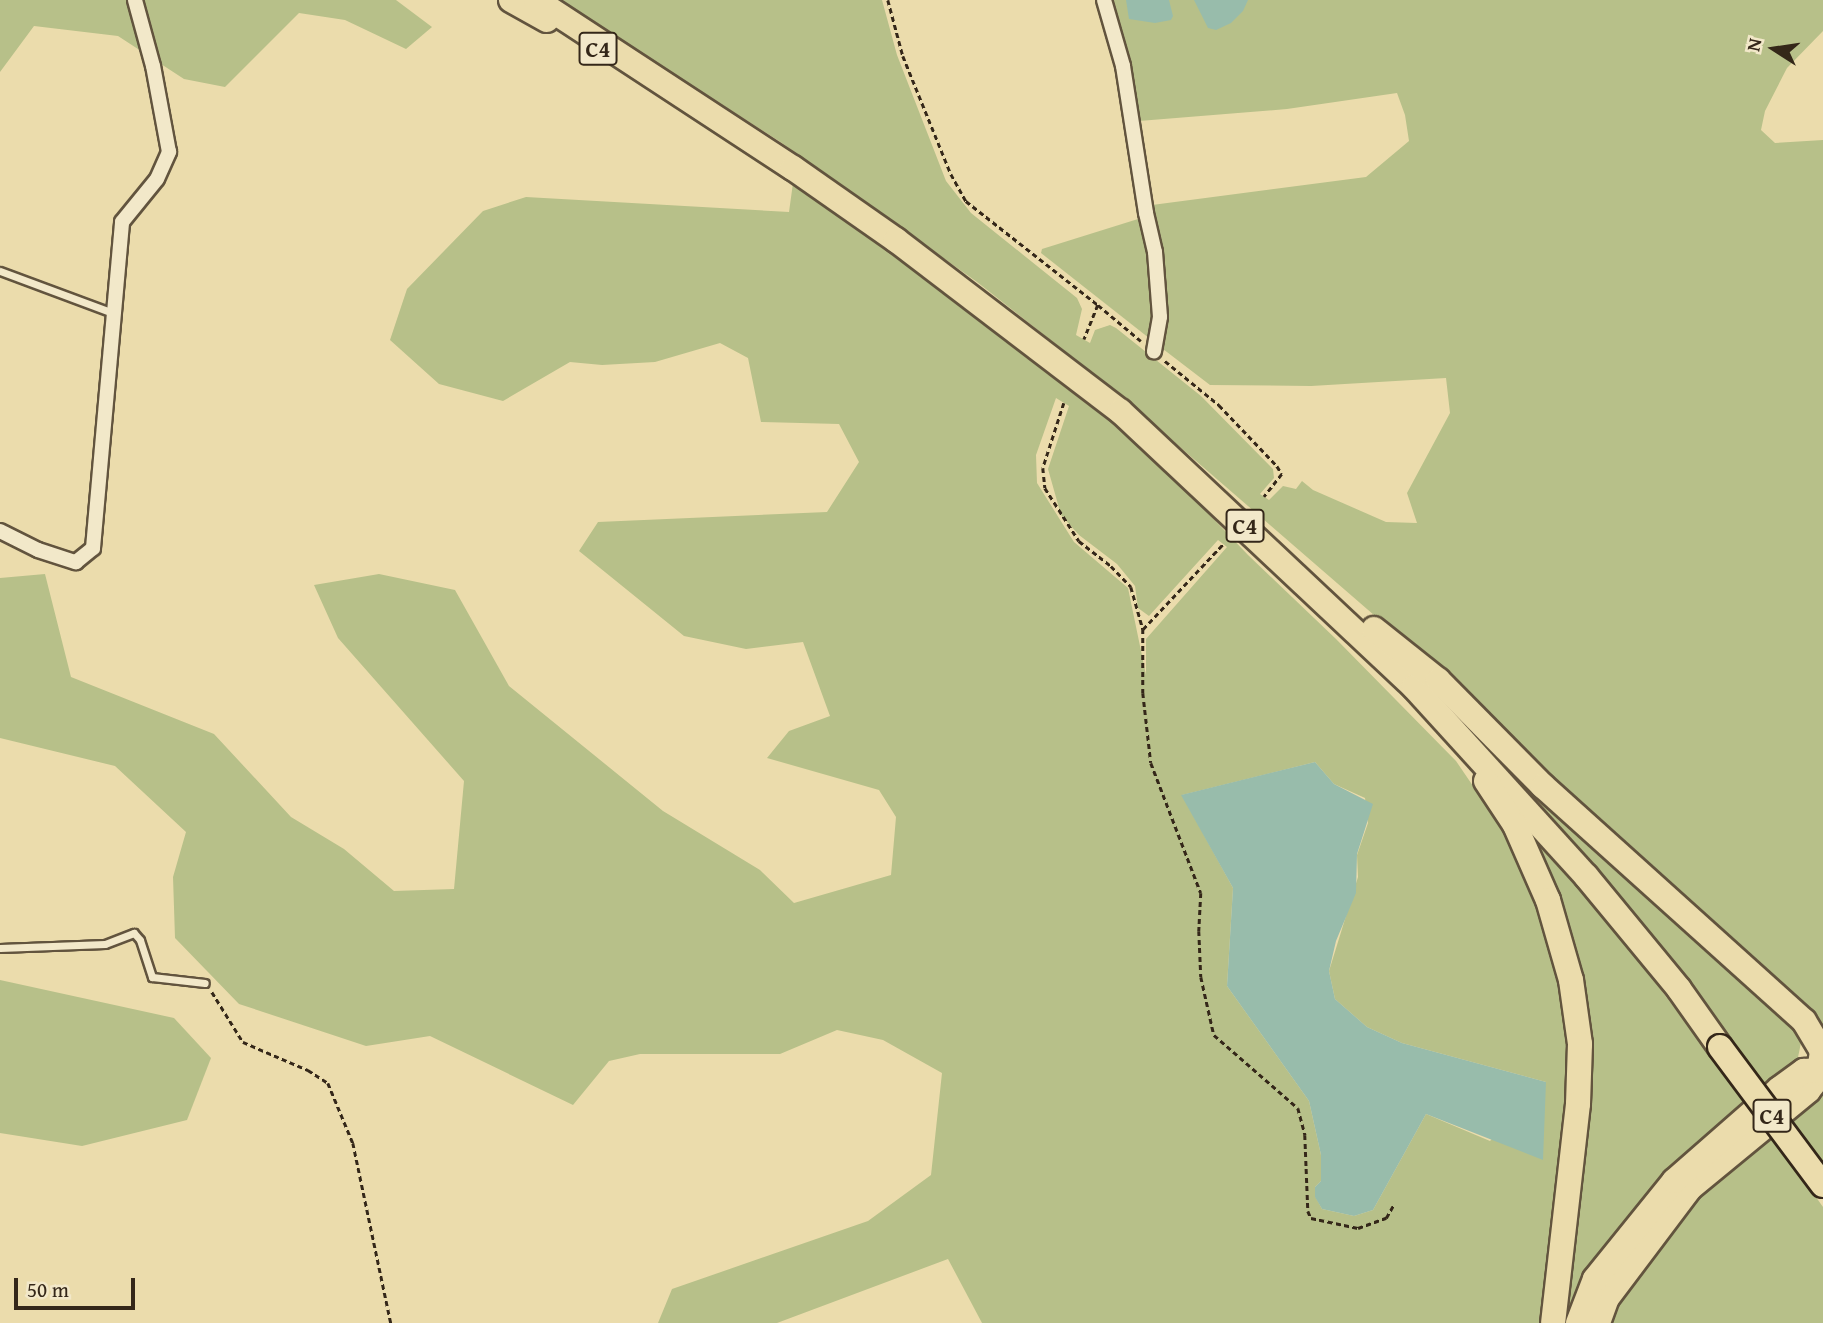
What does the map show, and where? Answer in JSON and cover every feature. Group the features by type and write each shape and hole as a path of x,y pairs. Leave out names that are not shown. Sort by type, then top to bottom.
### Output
{"highway":[{"name":"C4","path":"512,0 684,99"},
{"name":"C4","path":"536,0 814,183 1045,351 1120,411 1255,535 1414,687 1586,876 1679,989 1823,1185"},
{"path":"1255,535 1438,680 1543,786 1804,1021 1822,1051 1821,1070 1808,1091 1690,1188 1607,1298 1598,1323"},
{"path":"1414,687 1473,761 1515,825 1548,900 1571,979 1580,1044 1578,1104 1553,1323"},
{"path":"1578,1323 1595,1279 1674,1181 1779,1089 1804,1071 1821,1070"}],"street":[{"path":"0,531 38,550 76,562 93,548 122,222 157,179 169,152 156,78 135,0"},
{"path":"1104,0 1123,66 1146,213 1155,252 1160,317 1154,351"}],"lane":[{"path":"0,271 114,313"},
{"path":"0,948 105,944 134,933 140,940 152,977 205,983"}],"path":[{"path":"888,0 903,56 951,174 966,201 1219,405 1282,474 1264,497"},
{"path":"1084,340 1098,305"},
{"path":"1064,403 1044,468 1045,488 1079,541 1111,566 1131,587 1143,629 1143,693 1152,763 1202,893 1199,931 1201,977 1214,1035 1298,1108 1305,1135 1308,1211 1311,1218 1358,1228 1386,1218 1393,1206"},
{"path":"1143,629 1223,544"},
{"path":"205,983 243,1042 308,1070 328,1083 353,1143 391,1323"}],"green space":[{"path":"0,0 396,0 432,27 406,49 345,20 299,13 225,87 184,79 118,36 34,26 0,72"},
{"path":"558,0 882,0 897,55 946,181 971,213 1077,298 1082,309 1076,335 1090,343 1095,330 1110,325 1201,396 1273,469 1274,478 1260,494 1269,500 1283,486 1296,489 1302,481 1313,490 1386,522 1417,523 1407,493 1450,413 1446,378 1311,386 1210,385 1163,349 1165,313 1160,243 1152,205 1366,177 1409,141 1405,115 1397,93 1287,109 1139,121 1127,48 1110,0 1823,0 1823,31 1787,68 1765,111 1761,130 1775,143 1823,140 1823,1031 1382,622 1114,390 977,282 779,141"},
{"path":"793,183 968,308 1051,372 1165,468 1248,555 1336,639 1456,761 1486,805 1514,851 1543,915 1563,984 1569,1077 1544,1323 982,1323 948,1259 777,1323 658,1323 672,1289 868,1221 931,1175 942,1073 883,1040 837,1030 780,1054 640,1054 609,1061 573,1105 430,1036 366,1046 239,1004 175,938 173,877 186,832 115,766 0,738 0,578 45,574 71,677 214,734 291,817 344,849 394,891 454,889 464,781 338,638 314,585 379,574 455,590 509,686 663,811 760,870 794,903 891,875 896,817 879,790 767,758 789,731 830,716 803,642 746,649 684,636 579,551 598,522 827,512 859,462 839,424 761,422 748,358 720,343 655,362 602,365 570,362 503,401 439,384 390,340 407,289 483,211 526,197 789,212","holes":["1056,398 1069,406 1048,469 1061,515 1079,535 1117,564 1135,586 1138,608 1149,616 1218,540 1227,547 1146,639 1146,675 1128,588 1074,542 1037,483 1036,455","1315,762 1334,784 1365,798 1368,823 1357,855 1358,877 1329,971 1335,999 1367,1027 1402,1043 1546,1082 1490,1141 1426,1114 1373,1210 1354,1216 1322,1209 1315,1196 1315,1187 1321,1181 1321,1155 1309,1101 1227,986 1233,888 1182,795"]},
{"path":"1142,220 1151,257 1155,317 1149,338 1041,253 1042,249"},
{"path":"1541,796 1682,930 1777,1006 1802,1038 1797,1062 1768,1089 1633,913 1538,801"},
{"path":"1520,818 1640,962 1747,1104 1666,1174 1637,1206 1611,1245 1569,1323 1562,1323 1588,1077"},
{"path":"0,980 174,1018 211,1058 187,1120 82,1146 0,1133"},
{"path":"1823,1093 1823,1163 1789,1116 1811,1097"},
{"path":"1769,1131 1823,1207 1823,1323 1607,1323 1694,1196"}],"shaded area":[{"path":"1126,0 1169,0 1173,16 1171,20 1155,23 1129,19"},
{"path":"1194,0 1248,0 1243,11 1231,23 1216,30 1208,28"},
{"path":"1315,762 1334,784 1373,804 1357,854 1356,893 1336,941 1329,971 1335,999 1367,1027 1402,1043 1546,1082 1543,1160 1426,1114 1373,1210 1354,1216 1322,1209 1315,1197 1315,1187 1321,1181 1321,1155 1309,1101 1227,986 1233,888 1181,795"}]}
